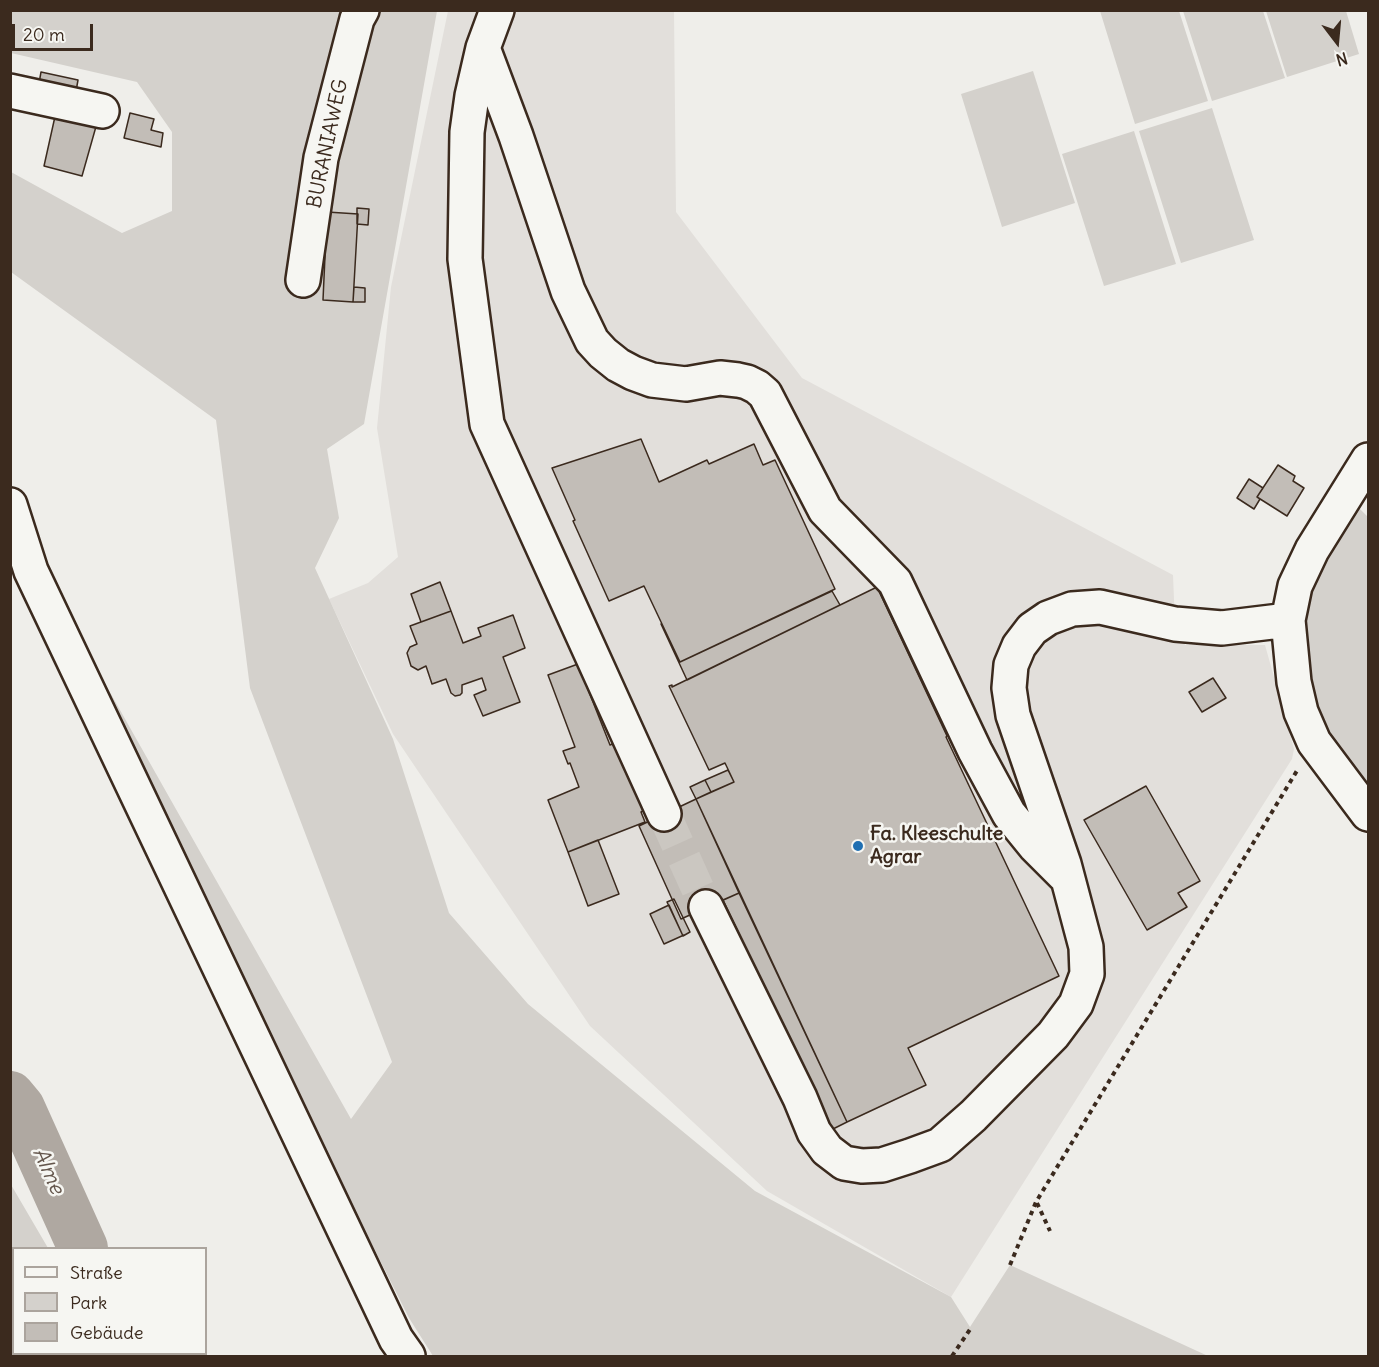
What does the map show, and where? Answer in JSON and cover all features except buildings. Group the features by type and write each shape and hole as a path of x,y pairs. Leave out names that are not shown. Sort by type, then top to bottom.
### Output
{"street":[{"name":"BURANIAWEG","path":"303,280 321,158 357,19 362,10"},
{"path":"497,10 483,48 472,96 467,132 465,259 487,424 664,814"},
{"path":"483,48 516,136 568,291 592,341 618,365 652,380 686,384 720,378 738,380 757,387 765,394 825,510 895,582 975,751 1009,814 1035,846 1068,879"},
{"path":"10,91 102,111"},
{"path":"1368,460 1312,550 1294,586 1288,620 1294,682 1300,712 1314,742 1368,814"},
{"path":"10,505 31,571 396,1339 408,1356"},
{"path":"706,907 800,1098 814,1132 826,1150 844,1163 862,1166 882,1165 940,1145 973,1116 1053,1035 1076,1004 1087,974 1086,947 1068,879 1013,715 1009,688 1011,665 1019,646 1032,629 1048,618 1072,609 1100,607 1175,624 1222,628 1288,620"}],"path":[{"path":"1010,1265 1036,1202 1314,742"},
{"path":"1036,1202 1050,1231"},
{"path":"952,1356 971,1328"}],"shaded area":[{"path":"448,11 674,11 676,212 802,378 1173,575 1175,624 1185,645 1265,645 1294,749 1292,759 951,1297 767,1191 590,1026 393,734 329,599 368,583 398,557 377,428 391,287"}],"green space":[{"path":"10,11 437,11 364,424 327,449 339,518 315,568 393,739 449,913 528,1004 755,1191 951,1297 970,1327 1010,1265 1208,1356 433,1356 409,1318 323,1147 81,641 351,1119 392,1062 250,688 216,420 11,272 11,172 122,233 172,211 172,132 137,82 11,53"},
{"path":"1100,11 1179,11 1208,101 1135,124"},
{"path":"1183,11 1263,11 1285,78 1212,101"},
{"path":"1266,11 1346,11 1359,54 1287,77"},
{"path":"1033,71 1075,203 1002,227 961,94"},
{"path":"1212,108 1254,240 1181,263 1139,131"},
{"path":"1134,131 1176,264 1104,286 1062,154"},
{"path":"1355,504 1368,517 1368,786 1328,737 1308,673 1306,585"},
{"path":"10,1183 47,1247 12,1247 12,1355 108,1356 11,1356"}],"waterway":[{"name":"Alme","path":"10,1096 20,1108 83,1247"}],"tunnel":[{"path":"664,814 706,907"}],"place":[{"name":"Fa. Kleeschulte Agrar","path":"858,846"}]}
